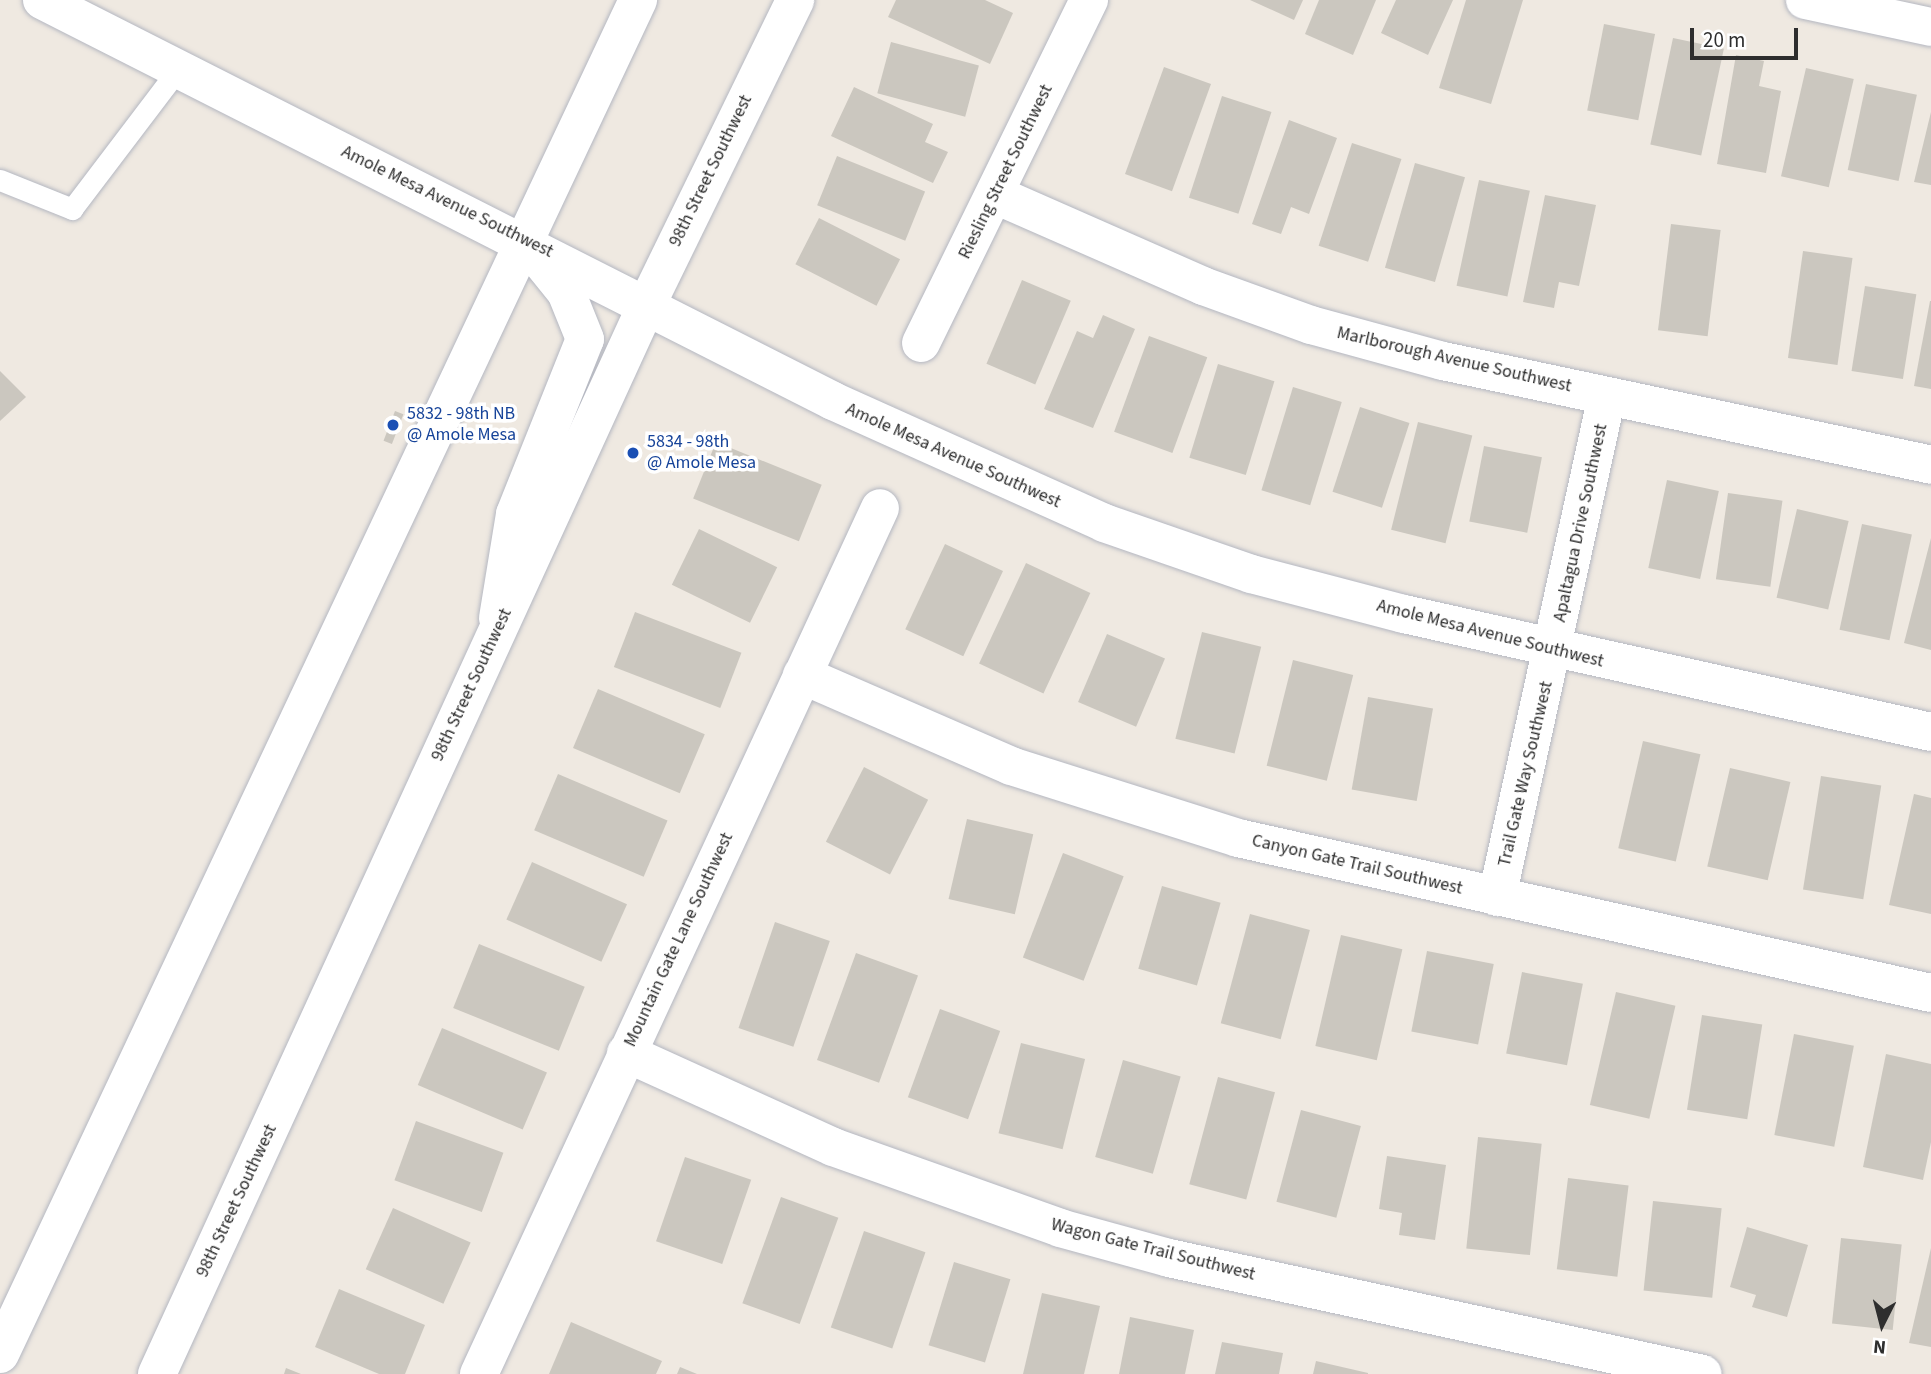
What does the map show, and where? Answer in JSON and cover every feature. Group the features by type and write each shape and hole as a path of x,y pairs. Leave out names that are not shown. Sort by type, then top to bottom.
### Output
{"street":[{"name":"Amole Mesa Avenue Southwest","path":"42,0 648,302 857,413 1104,523 1251,573 1555,650 1931,732"},
{"path":"0,1354 638,0"},
{"name":"98th Street Southwest","path":"157,1374 648,302 795,0"},
{"name":"Riesling Street Southwest","path":"921,344 1089,0"},
{"path":"1805,0 1931,27"},
{"name":"Marlborough Avenue Southwest","path":"996,195 1203,286 1311,325 1607,396 1931,465"},
{"path":"494,637 515,514 585,339 566,292 524,240"},
{"name":"Apaltagua Drive Southwest","path":"1555,650 1607,396"},
{"name":"Mountain Gate Lane Southwest","path":"479,1374 880,508"},
{"name":"Trail Gate Way Southwest","path":"1497,897 1555,650"},
{"name":"Canyon Gate Trail Southwest","path":"802,675 1011,766 1121,804 1355,867 1931,993"},
{"name":"Wagon Gate Trail Southwest","path":"626,1053 833,1147 1060,1228 1169,1258 1703,1374"}],"lane":[{"path":"0,180 72,209 179,68"}],"building":[{"path":"896,0 985,0 1013,13 990,64 888,17"},
{"path":"1250,0 1303,0 1294,20"},
{"path":"1319,0 1376,0 1353,55 1305,34"},
{"path":"1396,0 1453,0 1428,55 1381,33"},
{"path":"1466,0 1523,0 1491,104 1439,88"},
{"path":"1604,24 1655,34 1638,120 1587,110"},
{"path":"1673,38 1724,49 1701,155 1650,145"},
{"path":"891,42 979,66 965,117 877,93"},
{"path":"1736,55 1764,61 1759,86 1781,91 1766,173 1717,164"},
{"path":"1164,67 1211,84 1172,191 1125,174"},
{"path":"1806,68 1854,79 1829,187 1781,176"},
{"path":"1866,84 1917,95 1899,181 1848,170"},
{"path":"854,87 933,124 925,142 948,152 933,183 831,136"},
{"path":"1222,96 1271,112 1238,214 1189,198"},
{"path":"1931,112 1931,185 1914,182"},
{"path":"1289,120 1337,138 1309,214 1291,207 1281,234 1252,224"},
{"path":"1352,143 1401,159 1368,262 1319,246"},
{"path":"837,156 925,192 905,241 817,205"},
{"path":"1415,163 1465,177 1435,282 1385,268"},
{"path":"1479,180 1530,191 1507,296 1457,286"},
{"path":"1545,195 1596,205 1579,286 1559,282 1554,308 1523,302"},
{"path":"819,218 900,259 876,306 795,264"},
{"path":"1671,224 1721,230 1708,336 1658,330"},
{"path":"1803,251 1853,258 1837,365 1788,358"},
{"path":"1022,280 1071,301 1035,384 986,364"},
{"path":"1865,286 1916,294 1903,379 1852,371"},
{"path":"1931,301 1931,389 1914,386"},
{"path":"1103,315 1135,329 1093,428 1044,409 1077,331 1093,338"},
{"path":"1149,336 1207,357 1172,453 1114,432"},
{"path":"1218,364 1274,381 1246,475 1189,458"},
{"path":"0,371 26,397 0,421"},
{"path":"1293,387 1342,402 1310,505 1261,490"},
{"path":"1360,407 1409,423 1382,508 1332,492"},
{"path":"395,411 403,414 392,444 384,441"},
{"path":"1418,422 1472,436 1445,543 1391,530"},
{"path":"716,442 822,485 799,541 693,499"},
{"path":"1484,446 1542,457 1527,533 1469,522"},
{"path":"1667,480 1719,491 1700,579 1648,568"},
{"path":"1728,493 1782,501 1770,587 1716,579"},
{"path":"1797,509 1849,521 1828,610 1777,598"},
{"path":"1862,524 1912,535 1889,640 1840,630"},
{"path":"699,529 777,567 750,623 672,585"},
{"path":"1931,538 1931,650 1904,643"},
{"path":"945,544 1003,571 963,656 905,629"},
{"path":"1026,563 1090,593 1043,694 979,664"},
{"path":"635,612 741,653 720,708 614,667"},
{"path":"1202,632 1261,647 1235,753 1175,739"},
{"path":"1107,634 1165,659 1136,727 1078,702"},
{"path":"1293,660 1353,675 1327,781 1267,766"},
{"path":"598,689 705,734 680,793 573,748"},
{"path":"1368,697 1433,708 1417,801 1352,790"},
{"path":"1643,741 1700,754 1676,861 1618,848"},
{"path":"864,767 928,800 890,875 826,842"},
{"path":"1730,768 1790,782 1768,880 1707,866"},
{"path":"558,774 668,820 644,877 534,830"},
{"path":"1821,776 1881,786 1863,899 1803,890"},
{"path":"1914,794 1931,798 1931,914 1889,905"},
{"path":"967,819 1033,834 1015,914 949,899"},
{"path":"1063,853 1124,876 1084,981 1023,958"},
{"path":"532,862 627,904 601,962 506,920"},
{"path":"1162,886 1221,903 1197,985 1138,969"},
{"path":"1250,914 1310,930 1281,1039 1221,1023"},
{"path":"775,922 830,941 793,1047 739,1028"},
{"path":"1341,935 1402,949 1377,1060 1315,1046"},
{"path":"479,944 585,987 559,1051 453,1008"},
{"path":"1427,951 1494,964 1478,1044 1411,1031"},
{"path":"856,953 918,976 879,1083 817,1060"},
{"path":"1522,972 1583,984 1567,1065 1506,1053"},
{"path":"1616,992 1675,1006 1649,1119 1590,1105"},
{"path":"940,1009 1000,1031 968,1119 908,1097"},
{"path":"1702,1015 1762,1025 1747,1119 1687,1110"},
{"path":"442,1028 547,1073 523,1130 418,1085"},
{"path":"1794,1034 1854,1046 1834,1147 1774,1135"},
{"path":"1021,1043 1085,1059 1063,1149 999,1133"},
{"path":"1886,1054 1931,1064 1931,1142 1923,1180 1863,1167"},
{"path":"1123,1060 1181,1077 1153,1174 1095,1157"},
{"path":"1218,1077 1275,1092 1246,1199 1189,1184"},
{"path":"1301,1110 1361,1126 1336,1218 1276,1202"},
{"path":"416,1121 503,1153 482,1212 394,1180"},
{"path":"1478,1137 1542,1144 1530,1255 1466,1248"},
{"path":"1387,1156 1446,1165 1435,1240 1399,1235 1402,1213 1379,1209"},
{"path":"685,1157 751,1180 722,1264 656,1241"},
{"path":"1568,1178 1629,1185 1617,1277 1557,1269"},
{"path":"781,1197 838,1218 800,1324 742,1303"},
{"path":"1653,1201 1722,1208 1712,1298 1644,1291"},
{"path":"393,1208 471,1243 443,1304 366,1269"},
{"path":"1747,1227 1808,1245 1787,1317 1752,1307 1756,1295 1730,1287"},
{"path":"864,1231 925,1252 892,1349 831,1327"},
{"path":"1841,1238 1902,1244 1893,1330 1832,1324"},
{"path":"1931,1248 1931,1347 1909,1343"},
{"path":"954,1262 1010,1279 985,1362 929,1345"},
{"path":"339,1289 425,1325 405,1374 379,1374 315,1347"},
{"path":"1042,1293 1100,1306 1084,1374 1023,1374"},
{"path":"1130,1317 1194,1330 1185,1374 1119,1374"},
{"path":"571,1322 662,1361 656,1374 549,1374"},
{"path":"1222,1342 1283,1353 1279,1374 1215,1374"},
{"path":"1316,1361 1368,1373 1368,1374 1313,1374"},
{"path":"680,1367 697,1374 677,1374"},
{"path":"286,1368 301,1374 284,1374"}],"place":[{"name":"5832 - 98th NB @ Amole Mesa","path":"393,425"},
{"name":"5834 - 98th @ Amole Mesa","path":"633,453"}]}
